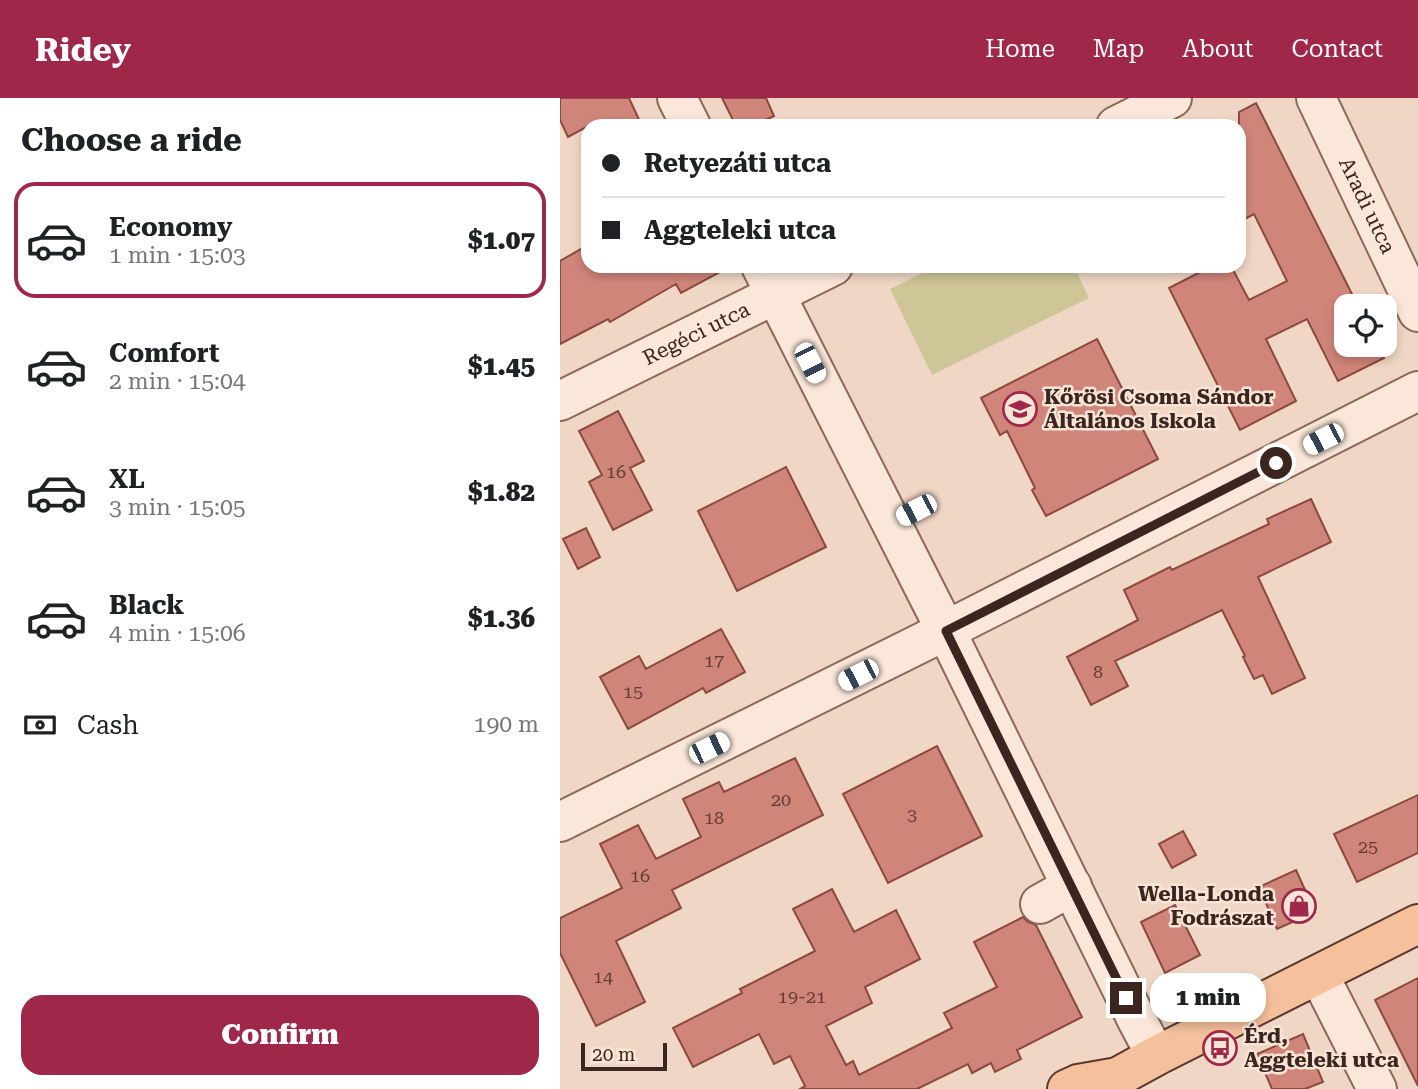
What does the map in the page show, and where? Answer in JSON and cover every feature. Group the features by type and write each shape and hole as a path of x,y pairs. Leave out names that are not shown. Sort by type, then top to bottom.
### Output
{"main road":[{"path":"1067,1089 1079,1084 1109,1083 1156,1056 1418,924"}],"street":[{"path":"677,98 688,119"},
{"path":"1129,119 1172,98"},
{"name":"Aradi utca","path":"1316,98 1418,312"},
{"name":"Regéci utca","path":"560,401 768,280 800,273"},
{"path":"768,280 904,516 946,631 1056,895 1137,1020 1156,1056"},
{"path":"560,822 946,631 1057,560 1418,391"},
{"path":"1319,975 1377,1089"}],"shaded area":[{"path":"923,273 1077,273 1089,298 932,375 890,289"}],"building":[{"path":"560,98 629,98 639,119 581,119 581,130 568,137 560,120"},
{"path":"722,98 766,98 774,116 768,119 732,119"},
{"path":"1256,103 1352,294 1334,294 1334,357 1384,358 1338,381 1307,319 1266,339 1296,401 1240,430 1169,288 1198,273 1235,273 1249,300 1287,281 1254,214 1246,218 1246,119 1239,119 1239,112"},
{"path":"581,249 581,273 718,273 681,293 676,284 610,322 608,319 560,344 560,261"},
{"path":"1097,339 1158,459 1046,516 1007,431 1000,435 981,398"},
{"path":"618,411 644,461 630,468 652,510 613,530 589,482 602,475 579,431"},
{"path":"786,467 826,547 737,591 698,511"},
{"path":"1311,499 1331,542 1258,577 1305,678 1272,694 1263,675 1254,679 1222,610 1115,661 1128,686 1091,705 1067,657 1138,620 1124,590 1269,524 1267,519"},
{"path":"586,528 600,557 578,569 563,539"},
{"path":"721,629 745,672 706,693 703,688 628,729 600,677 639,656 646,669"},
{"path":"937,746 982,836 888,883 843,794"},
{"path":"795,758 823,815 672,890 681,908 616,941 645,1002 596,1026 560,953 560,918 622,888 600,844 638,825 656,859 701,837 683,799 719,782 724,792"},
{"path":"1418,795 1418,853 1357,882 1334,834"},
{"path":"1183,831 1196,855 1172,868 1159,844"},
{"path":"1296,870 1315,912 1277,929 1259,887"},
{"path":"832,889 854,932 896,910 920,959 865,987 872,1003 826,1026 846,1065 853,1061 859,1075 952,1028 944,1013 997,987 974,942 1023,917 1036,925 1082,1017 1017,1050 1021,1059 995,1072 991,1063 972,1073 968,1064 917,1089 800,1089 805,1086 790,1056 774,1064 759,1034 693,1067 673,1028 742,993 740,989 815,951 793,909"},
{"path":"1175,905 1200,955 1165,973 1141,922"},
{"path":"1418,978 1418,1086 1375,1000"},
{"path":"1303,1034 1323,1082 1305,1089 1272,1089 1257,1054"}],"place":[{"name":"Kőrösi Csoma Sándor Általános Iskola","path":"1020,409"},
{"name":"Wella-Londa Fodrászat","path":"1299,906"},
{"name":"Érd, Aggteleki utca","path":"1220,1048"}],"route":[{"path":"1126,998 946,631 1276,463"}]}
